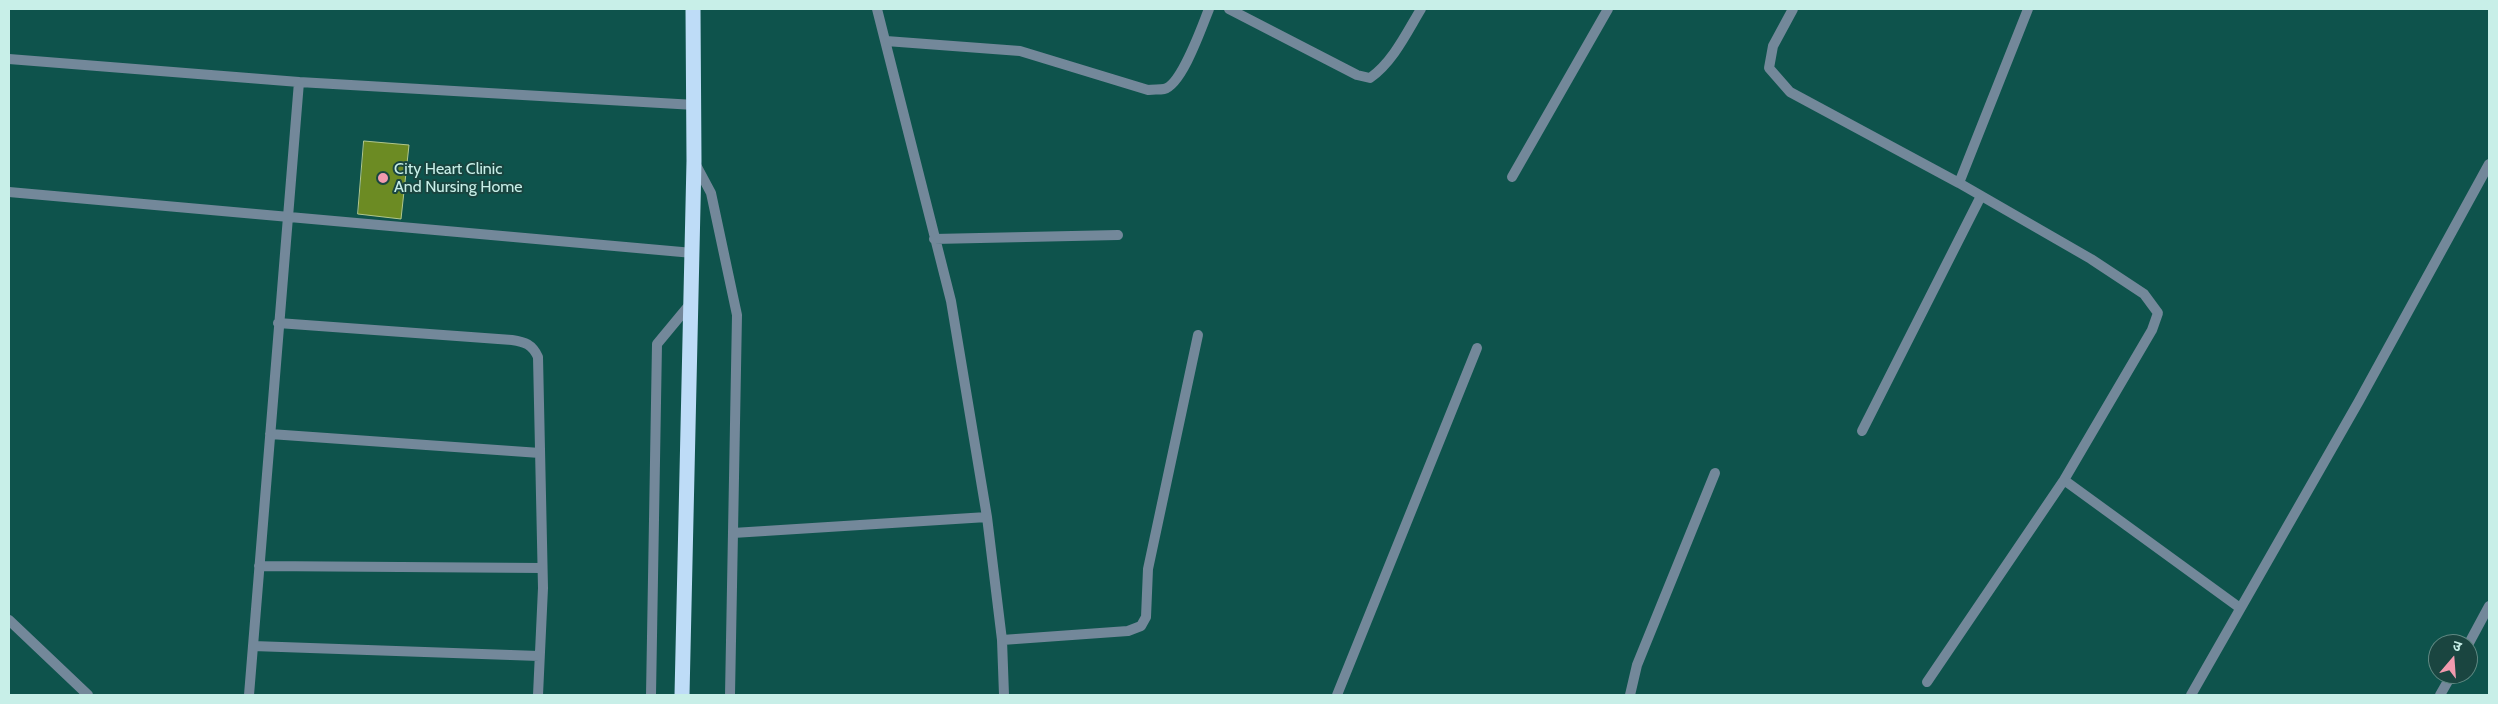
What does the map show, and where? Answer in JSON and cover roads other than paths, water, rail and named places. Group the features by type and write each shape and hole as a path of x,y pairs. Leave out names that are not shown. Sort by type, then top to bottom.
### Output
{"highway":[{"path":"682,695 692,302 695,105 693,9"}],"street":[{"path":"877,9 951,301 987,517 1002,640 1004,695"},
{"path":"886,41 1020,51 1148,90 1165,89 1172,83 1189,58 1209,9"},
{"path":"1229,9 1357,75 1370,78 1378,72 1396,51 1422,9"},
{"path":"1512,177 1608,9"},
{"path":"1793,9 1772,53 1769,68 1790,92 1959,183 2090,259 2144,294 2158,313 2152,330 2064,480 1927,682"},
{"path":"1959,183 2028,9"},
{"path":"9,59 299,82 695,105"},
{"path":"249,695 299,82"},
{"path":"694,161 711,193 737,315 730,695"},
{"path":"2191,695 2358,401 2489,164"},
{"path":"9,192 692,253"},
{"path":"1862,431 1980,196"},
{"path":"934,239 1118,234"},
{"path":"651,695 657,344 692,302"},
{"path":"278,323 527,342 534,348 538,356 542,568 538,695"},
{"path":"1002,640 1128,631 1141,626 1146,617 1148,569 1198,334"},
{"path":"1337,695 1477,348"},
{"path":"270,434 540,453"},
{"path":"1630,695 1637,665 1716,473"},
{"path":"2064,480 2240,608"},
{"path":"733,533 987,517"},
{"path":"259,566 542,568"},
{"path":"2474,634 2489,606"},
{"path":"9,620 88,695"},
{"path":"253,646 539,656"},
{"path":"2440,695 2446,684"}],"place":[{"name":"City Heart Clinic And Nursing Home","path":"383,178"}]}
